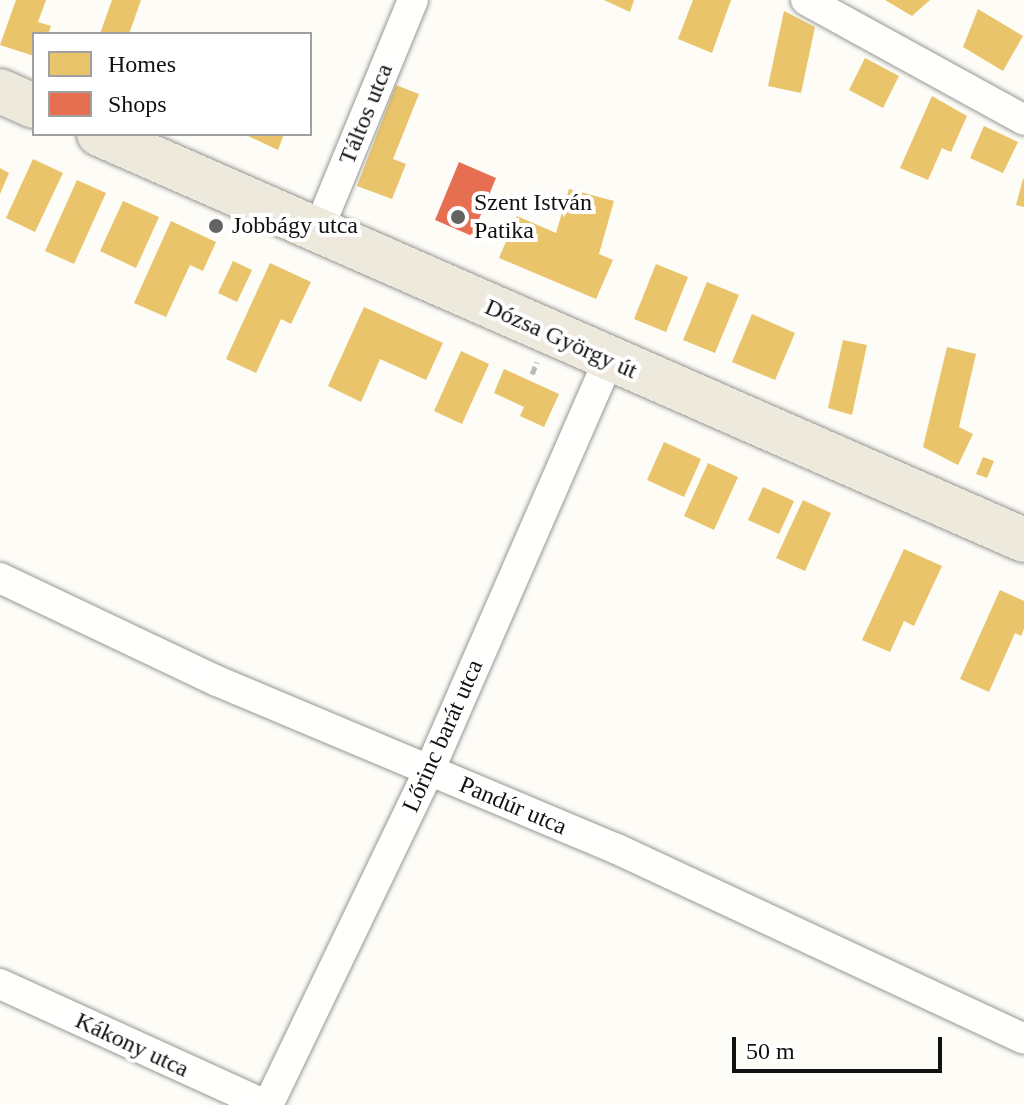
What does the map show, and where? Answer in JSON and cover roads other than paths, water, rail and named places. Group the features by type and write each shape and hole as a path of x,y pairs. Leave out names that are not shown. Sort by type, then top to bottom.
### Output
{"main road":[{"path":"0,91 32,105"},
{"name":"Dózsa György út","path":"104,136 319,228 608,361 1024,540"}],"street":[{"name":"Táltos utca","path":"319,228 413,0"},
{"path":"806,0 1024,120"},
{"name":"Lőrinc barát utca","path":"267,1105 429,771 608,361"},
{"name":"Pandúr utca","path":"0,578 217,681 617,849 1024,1039"},
{"name":"Kákony utca","path":"0,984 267,1105"}],"place":[{"name":"Szent István Patika","path":"458,217"},
{"name":"Jobbágy utca","path":"216,226"}]}
